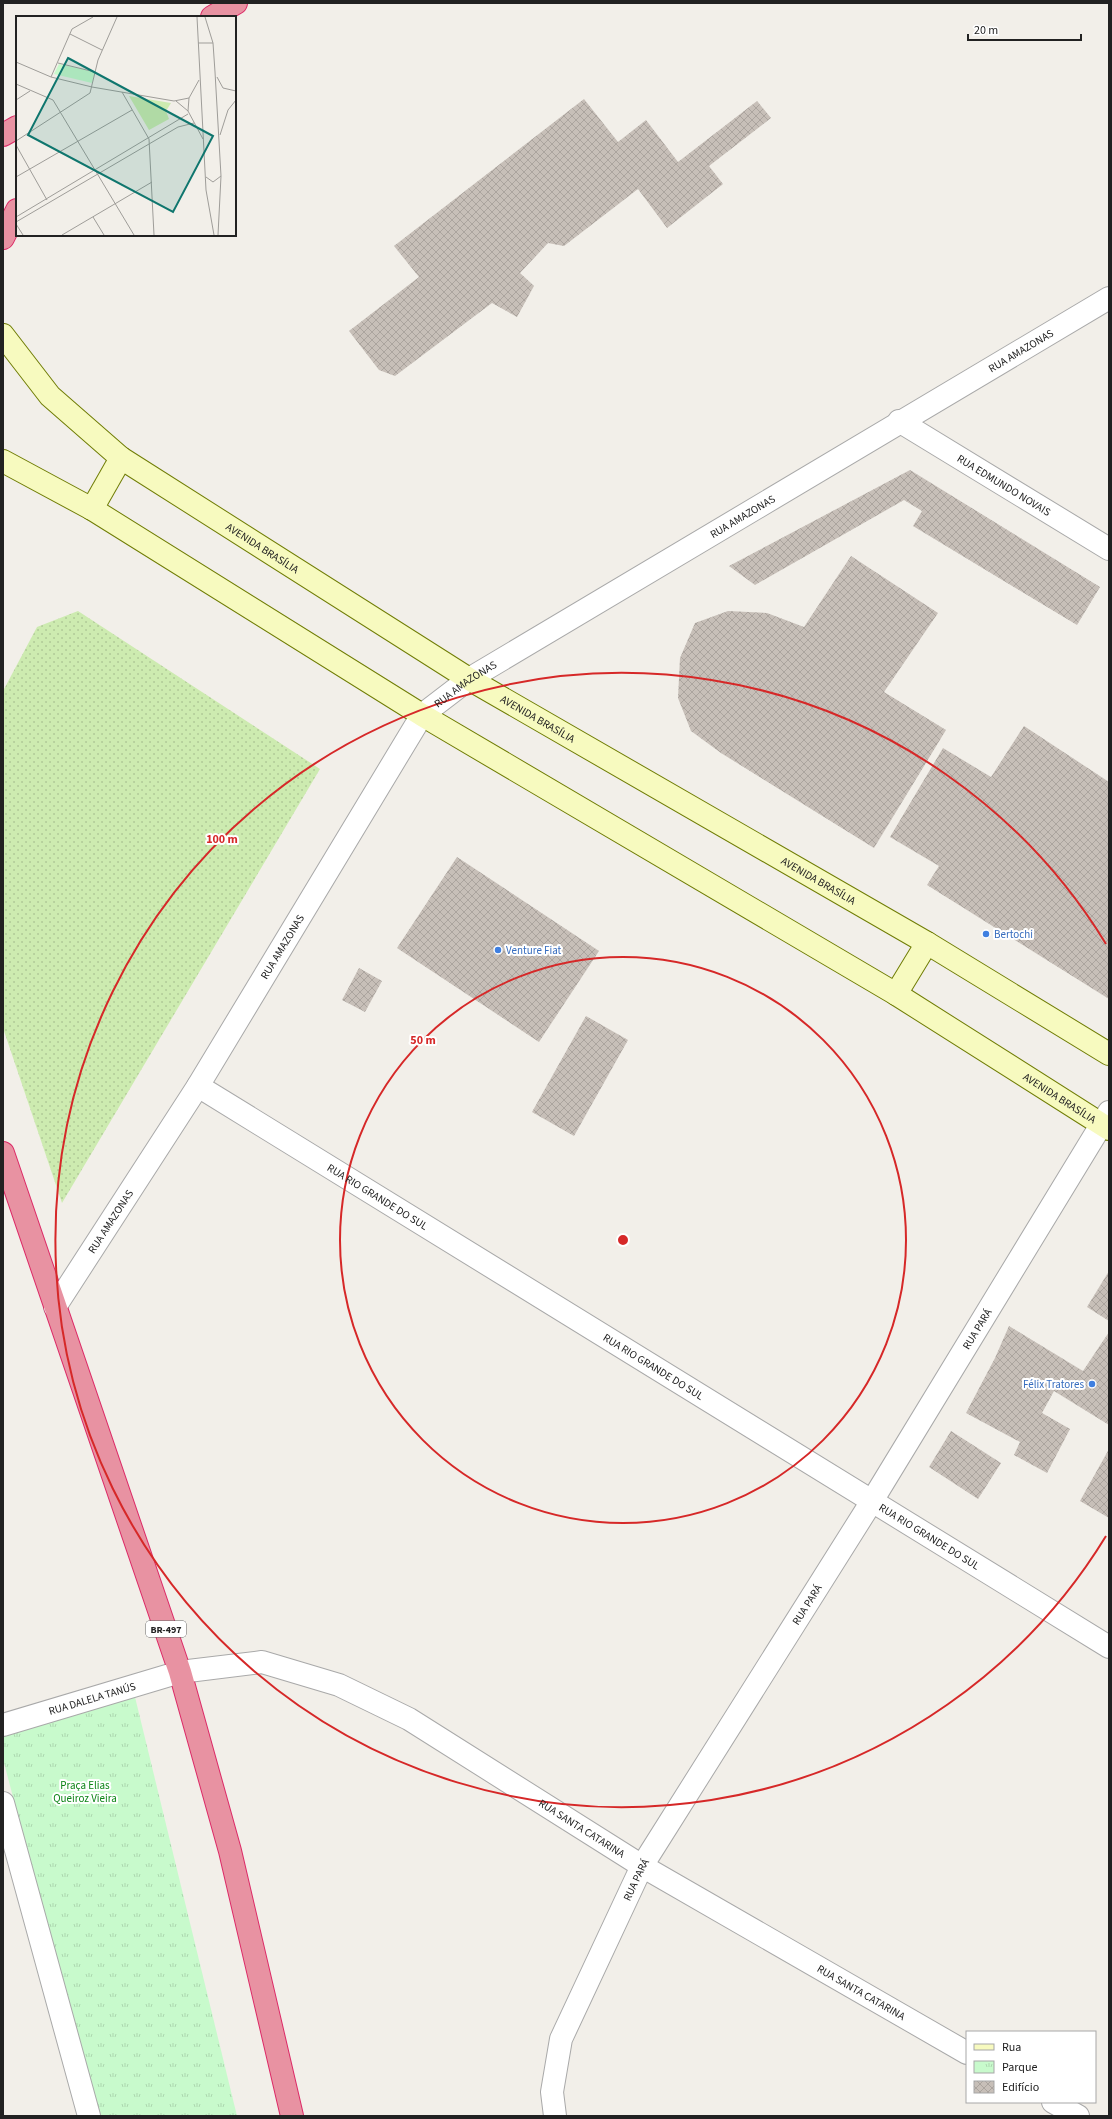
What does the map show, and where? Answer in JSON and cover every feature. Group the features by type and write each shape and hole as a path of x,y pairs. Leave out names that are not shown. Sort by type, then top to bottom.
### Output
{"highway":[{"path":"214,16 236,3"},
{"path":"3,135 16,128"},
{"path":"3,238 16,212"},
{"name":"BR-497","path":"3,1153 180,1672 230,1851 292,2116"}],"street":[{"name":"RUA AMAZONAS","path":"55,1307 198,1086 422,715 469,679 899,421 1109,298"},
{"name":"AVENIDA BRASÍLIA","path":"3,336 50,396 121,458 469,679 927,943 1109,1054"},
{"name":"RUA EDMUNDO NOVAIS","path":"899,421 1109,549"},
{"path":"92,509 121,458"},
{"name":"AVENIDA BRASÍLIA","path":"3,461 92,509 422,715 896,994 1107,1122"},
{"path":"896,994 927,943"},
{"name":"RUA RIO GRANDE DO SUL","path":"198,1086 1109,1647"},
{"name":"RUA PARÁ","path":"555,2116 552,2092 561,2039 642,1866 872,1501 1107,1122"},
{"name":"RUA SANTA CATARINA","path":"180,1672 262,1662 339,1685 409,1719 642,1866 966,2051"},
{"name":"RUA DALELA TANÚS","path":"3,1725 180,1672"},
{"path":"3,1803 89,2116"},
{"path":"1055,2103 1078,2116"}],"green space":[{"path":"78,611 320,769 62,1203 3,1028 3,691 37,627"},
{"name":"Praça Elias Queiroz Vieira","path":"135,1697 237,2116 97,2116 3,1759 3,1734"}],"building":[{"path":"584,99 618,142 646,120 678,162 757,101 771,118 709,166 723,184 667,228 638,189 564,246 548,243 520,273 534,286 517,317 492,303 395,376 379,370 349,331 419,277 394,246"},
{"path":"910,470 1100,587 1077,625 913,526 922,511 904,500 755,585 729,566"},
{"path":"851,556 938,613 884,692 946,730 874,848 721,753 691,731 678,698 680,658 695,623 728,611 767,613 804,627"},
{"path":"1024,726 1109,782 1109,999 927,885 939,866 890,837 943,748 991,777"},
{"name":"Venture Fiat","path":"457,857 599,951 539,1042 397,948"},
{"path":"359,968 382,981 365,1012 342,1000"},
{"path":"586,1016 628,1040 574,1136 532,1112"},
{"path":"1109,1271 1109,1321 1087,1307"},
{"path":"1009,1326 1083,1371 1109,1332 1109,1425 1054,1391 1042,1413 1070,1429 1047,1473 1014,1455 1020,1442 966,1413 995,1358"},
{"path":"951,1431 1001,1463 978,1499 929,1467"},
{"path":"1109,1449 1109,1518 1080,1501"}],"place":[{"name":"Bertochi","path":"986,934"},
{"name":"Venture Fiat","path":"498,950"},
{"name":"Félix Tratores","path":"1092,1384"}]}
